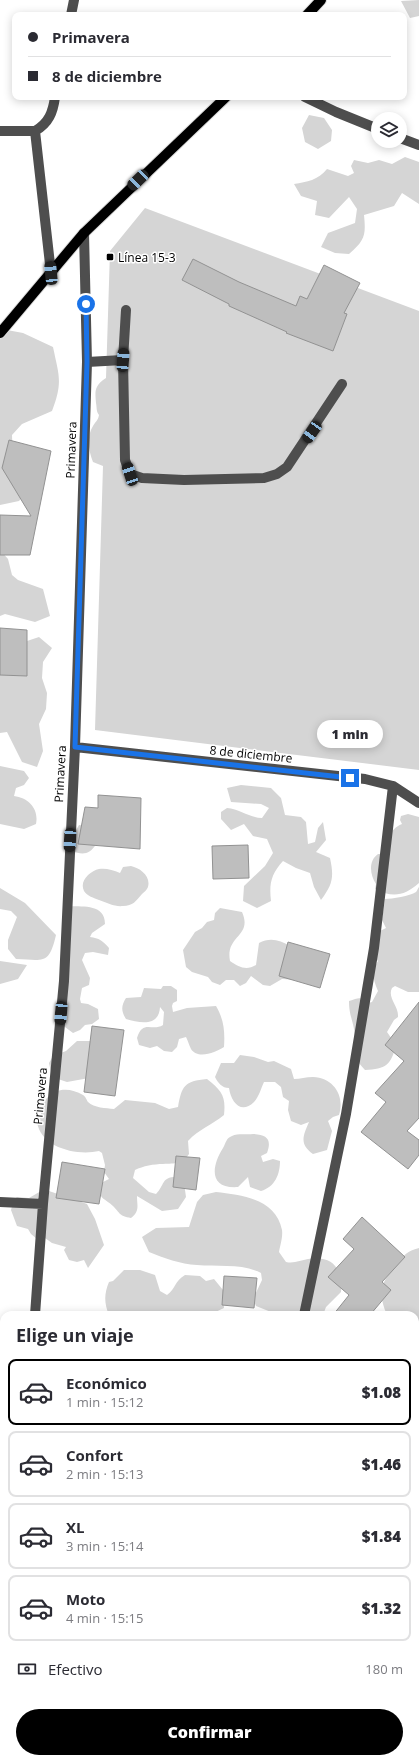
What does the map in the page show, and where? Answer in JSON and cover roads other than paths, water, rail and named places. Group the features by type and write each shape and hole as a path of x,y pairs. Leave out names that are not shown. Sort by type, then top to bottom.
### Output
{"main road":[{"path":"310,12 321,0"},
{"path":"0,333 84,233 223,100"}],"street":[{"path":"72,12 74,0"},
{"path":"0,130 35,131 47,121 53,111 55,100"},
{"path":"311,100 371,126"},
{"path":"35,131 51,273"},
{"path":"407,141 419,145"},
{"name":"Primavera","path":"35,1311 43,1204 64,981 75,747 87,362 84,233"},
{"path":"126,310 123,360 125,460 130,474 142,478 184,480 264,478 277,474 287,467 342,384"},
{"path":"87,362 123,360"},
{"name":"8 de diciembre","path":"75,747 365,779 393,786 419,803"},
{"path":"305,1311 346,1114 374,948 393,786"},
{"path":"0,1202 43,1204"}],"place":[{"name":"Línea 15-3","path":"110,257"}]}
